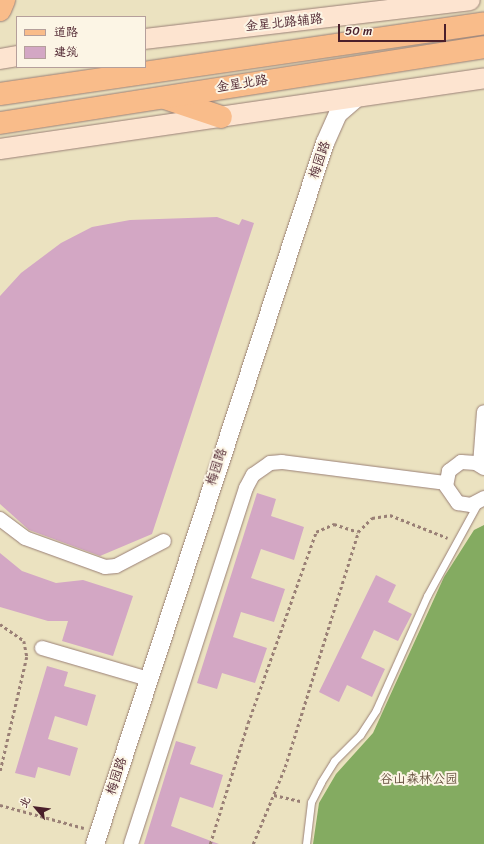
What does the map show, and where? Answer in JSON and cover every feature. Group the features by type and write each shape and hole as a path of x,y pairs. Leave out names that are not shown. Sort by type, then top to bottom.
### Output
{"main road":[{"path":"0,10 4,0"},
{"name":"金星北路辅路","path":"146,39 470,0"},
{"name":"金星北路","path":"0,94 484,23"},
{"name":"金星北路","path":"0,122 484,47"},
{"path":"0,58 16,56"},
{"path":"0,150 308,104 355,99 484,78"},
{"path":"162,97 221,117"}],"street":[{"name":"梅园路","path":"91,840 325,143 338,114 355,99"},
{"name":"梅园路","path":"145,678 319,140 324,118 308,104"},
{"path":"481,501 458,503 448,493 446,483 455,465 469,461 482,466 484,412"},
{"path":"131,844 246,488 253,476 270,463 282,462 446,483"},
{"path":"0,519 24,538 105,567 116,566 164,541"},
{"path":"42,648 145,678"}],"lane":[{"path":"306,844 311,802 334,761 360,735 376,710 427,596 456,541 481,501"}],"path":[{"path":"253,844 274,795 358,532 372,518 390,515 456,541"},
{"path":"210,844 248,723 316,532 334,524 358,532"},
{"path":"0,624 24,641 27,657 0,773"},
{"path":"274,795 311,802"},
{"path":"0,805 91,840"}],"green space":[{"name":"谷山森林公园","path":"484,525 484,844 313,844 319,803 336,774 373,733 444,577 474,530"}],"building":[{"path":"217,217 239,225 242,219 254,223 152,534 100,556 29,530 0,504 0,296 21,273 61,243 92,227 130,220"},
{"path":"257,493 276,499 271,516 304,527 294,560 261,549 251,578 285,589 274,622 241,612 233,637 267,648 255,683 222,673 217,689 197,683"},
{"path":"0,553 22,571 56,583 83,580 133,596 113,656 62,641 68,621 48,621 0,607"},
{"path":"376,575 396,585 388,602 412,614 398,641 374,630 361,658 385,669 372,697 347,685 339,702 319,692"},
{"path":"47,666 68,672 64,686 96,695 87,726 55,716 48,739 78,748 70,776 38,767 35,778 15,773"},
{"path":"176,741 196,747 190,764 223,775 213,808 180,797 171,826 219,844 144,844"}]}
